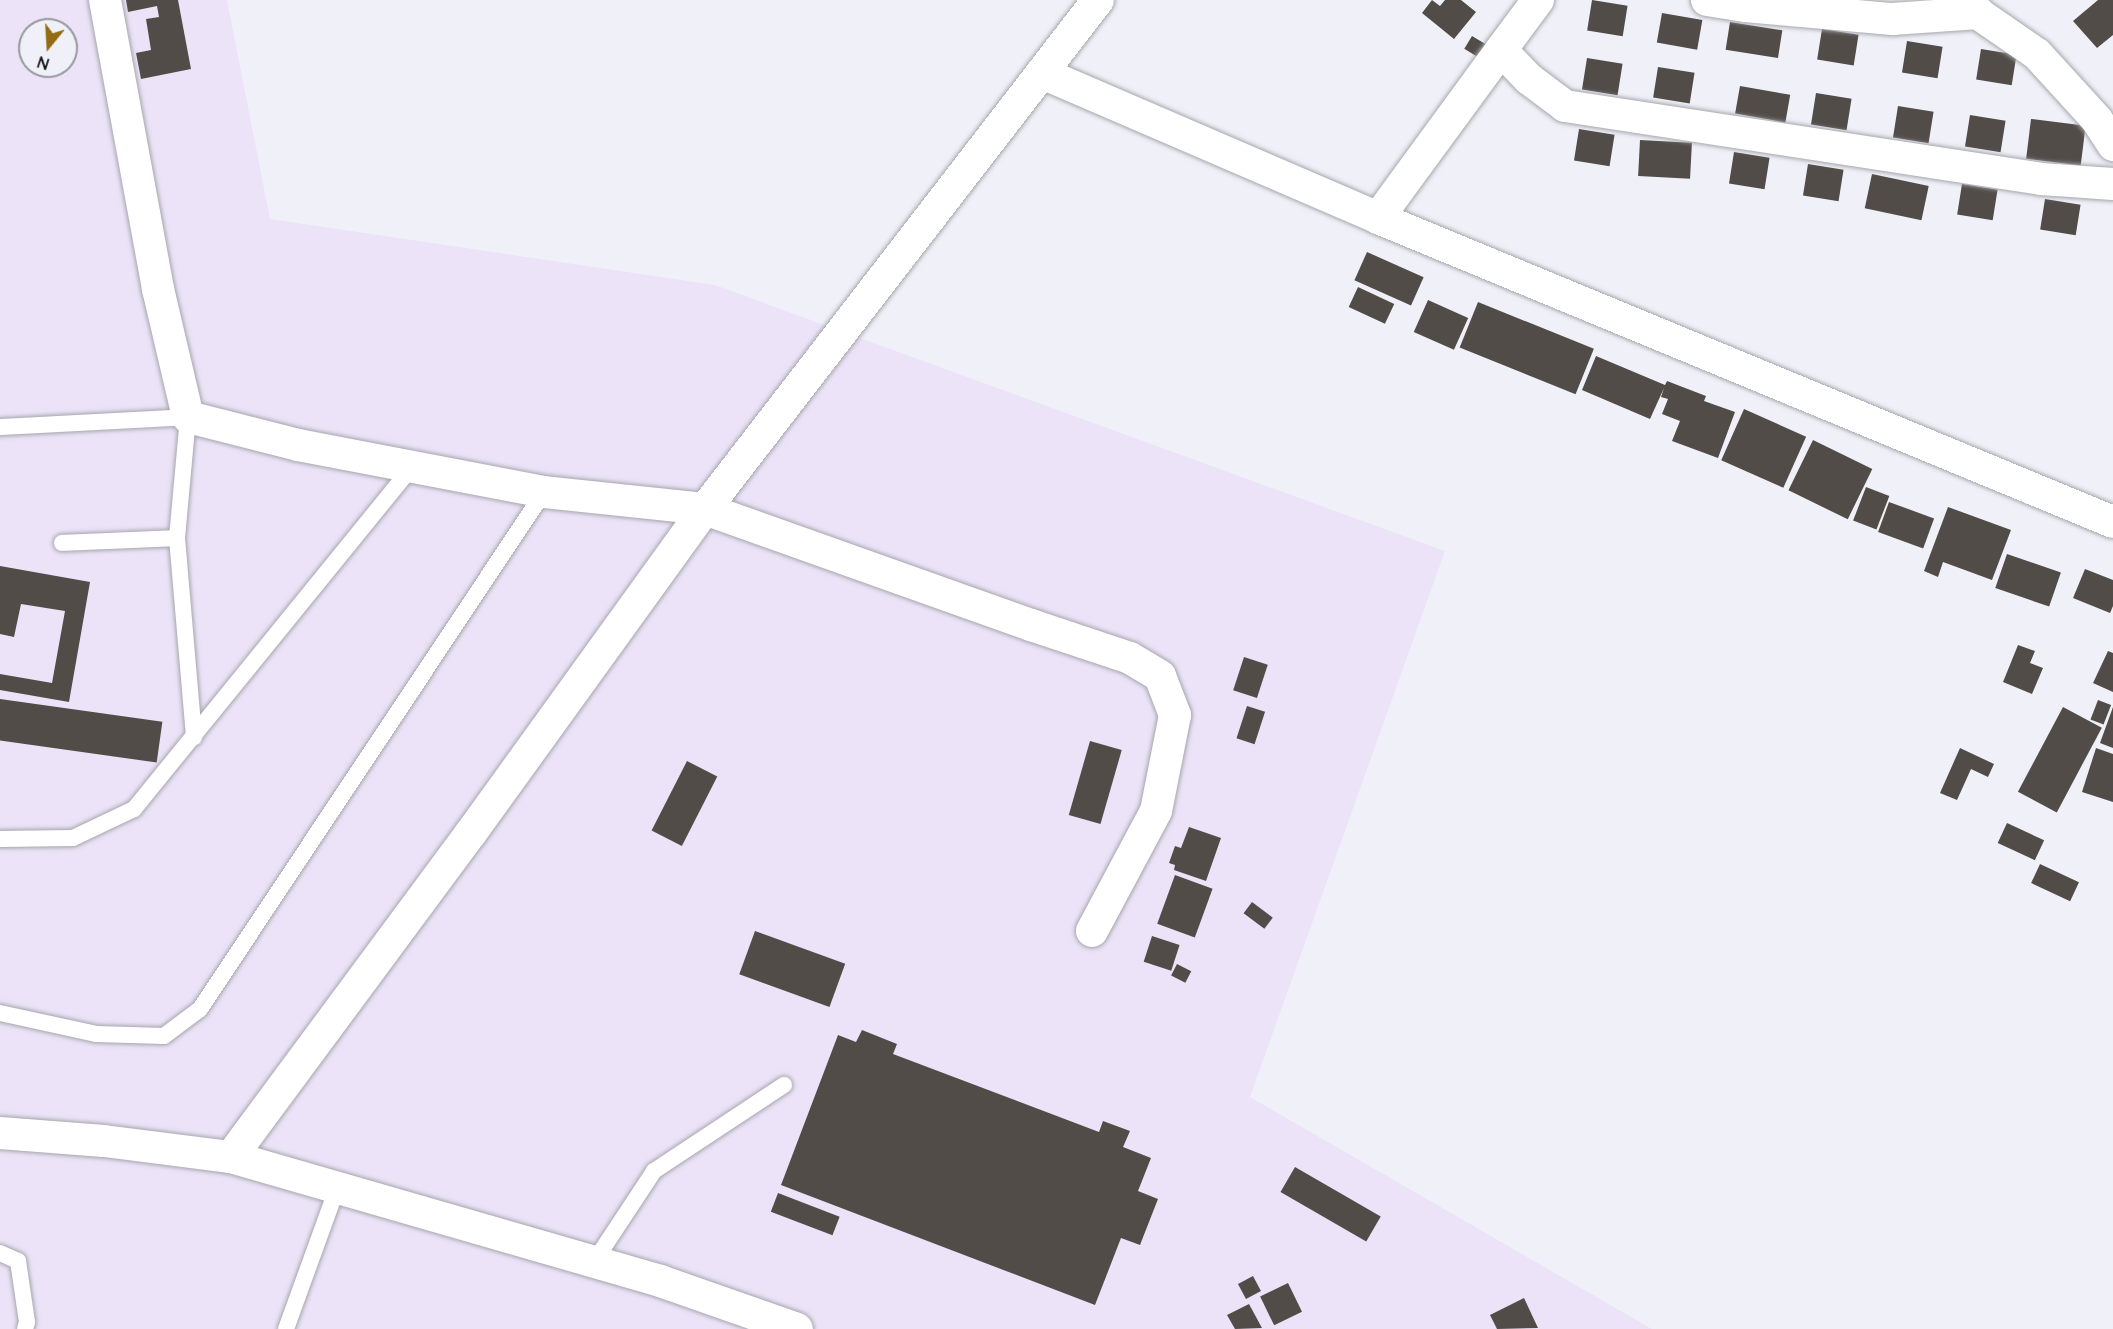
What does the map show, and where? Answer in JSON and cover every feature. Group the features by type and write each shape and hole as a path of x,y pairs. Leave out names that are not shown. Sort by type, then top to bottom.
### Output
{"street":[{"path":"105,0 158,289 188,417 298,445 544,492 705,509 1130,658 1161,676 1175,715 1156,811 1092,931"},
{"path":"231,1157 471,833 705,509 1098,0"},
{"path":"1378,218 1538,0"},
{"path":"1707,0 1745,6 1892,19 1969,7 2037,54 2097,120 2113,146"},
{"path":"1501,50 1529,78 1565,106 2041,179 2113,184"},
{"path":"1042,74 1378,218 2113,522"},
{"path":"0,1133 104,1141 231,1157 660,1281 797,1329"}],"lane":[{"path":"0,427 188,417 177,538 194,737"},
{"path":"0,839 74,838 134,809 413,466"},
{"path":"0,1013 96,1034 164,1036 200,1009 544,492"},
{"path":"62,543 177,538"},
{"path":"594,1262 654,1171 784,1085"},
{"path":"286,1329 337,1188"},
{"path":"0,1253 18,1261 27,1322 25,1329"}],"shaded area":[{"path":"0,0 227,0 270,219 715,285 1445,551 1250,1097 1652,1329 0,1329"}],"building":[{"path":"126,0 178,0 191,69 141,79 136,53 151,50 146,19 159,17 157,6 128,12"},
{"path":"1432,0 1440,6 1445,0 1461,0 1476,12 1454,39 1422,13"},
{"path":"1592,0 1628,6 1623,36 1587,31"},
{"path":"2098,0 2113,0 2113,35 2097,48 2073,21"},
{"path":"1662,13 1702,20 1697,50 1657,43"},
{"path":"1730,22 1782,30 1778,58 1726,50"},
{"path":"1822,29 1859,35 1854,65 1817,60"},
{"path":"1472,36 1490,47 1482,60 1464,49"},
{"path":"1907,41 1943,47 1938,78 1902,73"},
{"path":"1981,49 2017,55 2012,85 1976,80"},
{"path":"1587,58 1623,64 1618,95 1582,90"},
{"path":"1658,67 1695,73 1690,103 1653,98"},
{"path":"1740,86 1790,95 1785,122 1735,114"},
{"path":"1816,93 1852,99 1847,130 1811,125"},
{"path":"1898,106 1934,112 1929,143 1893,138"},
{"path":"1970,115 2006,121 2001,152 1965,147"},
{"path":"2031,119 2086,126 2081,165 2026,159"},
{"path":"1579,129 1615,135 1610,166 1574,161"},
{"path":"1640,140 1692,143 1690,179 1638,176"},
{"path":"1734,152 1770,158 1765,189 1729,184"},
{"path":"1808,164 1844,170 1839,201 1803,196"},
{"path":"1872,174 1929,186 1921,220 1865,208"},
{"path":"1962,184 1998,190 1993,220 1957,215"},
{"path":"2045,199 2081,205 2076,235 2040,230"},
{"path":"1367,252 1424,277 1411,306 1354,280"},
{"path":"1358,287 1394,304 1385,324 1349,307"},
{"path":"1428,300 1468,318 1454,350 1414,332"},
{"path":"1478,302 1594,349 1576,394 1460,347"},
{"path":"1596,356 1665,385 1667,381 1706,396 1704,401 1735,412 1718,458 1672,441 1680,421 1662,414 1668,399 1661,397 1664,388 1650,419 1582,390"},
{"path":"1744,409 1806,437 1783,488 1721,460"},
{"path":"1813,440 1872,469 1848,519 1788,490"},
{"path":"1866,487 1889,496 1876,530 1853,521"},
{"path":"1889,502 1934,518 1923,548 1878,532"},
{"path":"1948,507 2011,530 1992,580 1943,562 1938,577 1924,571"},
{"path":"2007,554 2061,573 2049,607 1995,588"},
{"path":"0,566 90,582 69,702 0,690 0,674 52,683 65,611 21,604 14,637 0,634"},
{"path":"2085,569 2113,580 2113,606 2110,613 2073,598"},
{"path":"2018,645 2035,651 2030,663 2043,668 2032,694 2003,682"},
{"path":"2108,651 2113,653 2113,692 2093,683"},
{"path":"1244,657 1268,665 1257,698 1233,690"},
{"path":"0,699 162,722 157,762 0,740"},
{"path":"2098,700 2111,705 2104,725 2090,720"},
{"path":"1247,706 1265,712 1255,744 1236,738"},
{"path":"2063,707 2102,728 2057,812 2018,792"},
{"path":"2113,707 2113,748 2100,743"},
{"path":"1090,741 1122,750 1100,824 1069,815"},
{"path":"1960,748 1994,764 1988,777 1971,769 1957,800 1940,793"},
{"path":"2096,748 2113,754 2113,802 2082,792"},
{"path":"687,761 717,776 682,846 652,830"},
{"path":"2007,823 2044,840 2035,860 1998,843"},
{"path":"1189,827 1221,838 1206,881 1174,870 1175,865 1169,863 1175,846 1181,848"},
{"path":"2040,864 2079,882 2070,901 2031,883"},
{"path":"1175,875 1213,889 1195,938 1157,924"},
{"path":"1252,902 1273,918 1264,929 1244,913"},
{"path":"755,931 845,964 829,1007 739,974"},
{"path":"1152,936 1180,945 1171,971 1144,962"},
{"path":"1177,964 1191,971 1185,983 1171,976"},
{"path":"862,1030 897,1044 893,1054 1099,1132 1103,1121 1130,1131 1123,1147 1151,1158 1138,1191 1158,1199 1140,1245 1121,1238 1095,1305 781,1185 838,1035 856,1042"},
{"path":"1295,1167 1381,1216 1366,1242 1280,1192"},
{"path":"778,1193 840,1217 832,1235 771,1212"},
{"path":"1253,1276 1261,1291 1246,1299 1238,1284"},
{"path":"1288,1283 1302,1312 1274,1325 1260,1297"},
{"path":"1524,1298 1538,1328 1497,1329 1490,1315"},
{"path":"1249,1304 1262,1328 1235,1329 1227,1315"}]}
